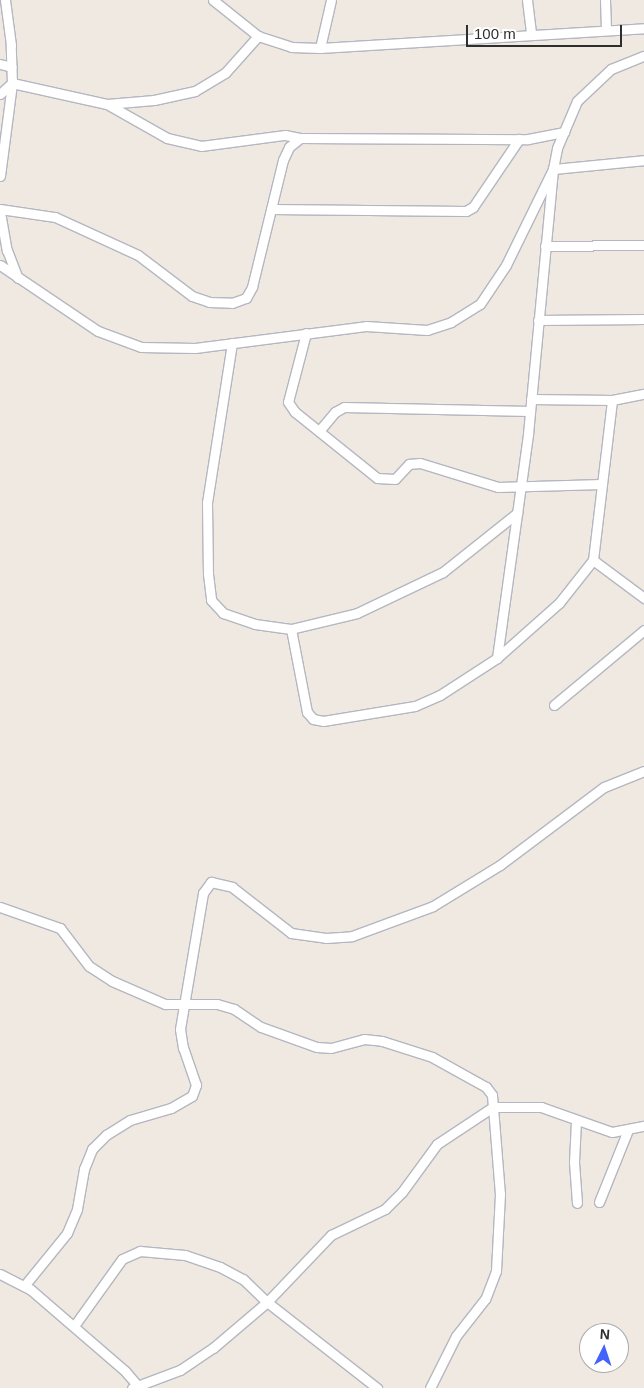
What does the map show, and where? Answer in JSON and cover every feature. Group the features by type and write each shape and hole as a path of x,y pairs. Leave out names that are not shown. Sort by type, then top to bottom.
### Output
{"street":[{"path":"0,176 12,83 5,0"},
{"path":"213,0 258,36 291,47 320,48 644,28"},
{"path":"320,48 332,0"},
{"path":"527,0 531,35"},
{"path":"605,0 606,30"},
{"path":"107,104 154,100 194,91 225,73 258,36"},
{"path":"0,265 98,331 140,347 195,348 366,326 427,330 451,322 480,304 506,265 553,169 564,132 577,101 611,69 644,56"},
{"path":"0,64 12,67"},
{"path":"12,83 107,104 167,138 201,146 266,136 300,138 519,139 549,137 564,132"},
{"path":"0,94 12,83"},
{"path":"18,278 7,250 0,211 55,218 138,255 192,296 209,302 232,303 246,298 252,287 286,154 300,138"},
{"path":"271,208 466,211 473,207 519,139"},
{"path":"553,169 644,160"},
{"path":"497,658 530,411 553,169"},
{"path":"545,246 644,245"},
{"path":"538,320 644,319"},
{"path":"306,333 288,402 319,431 377,478 395,479 410,464 420,463 498,486 602,484"},
{"path":"232,343 207,503 208,574 211,600 223,613 255,624 291,629 357,613 443,572 517,513"},
{"path":"531,399 612,400 644,394"},
{"path":"291,629 307,712 314,719 323,721 415,706 440,695 497,658 559,604 593,560 612,400"},
{"path":"319,431 335,412 344,408 530,411"},
{"path":"593,560 644,598"},
{"path":"554,705 642,635"},
{"path":"24,1286 66,1232 77,1209 84,1169 92,1149 106,1135 130,1120 171,1108 192,1096 196,1085 183,1048 180,1029 202,892 211,882 222,882 232,887 291,933 326,938 352,936 433,906 500,865 604,787 644,771"},
{"path":"0,908 60,928 89,966 112,981 165,1004 184,1007 217,1004 234,1009 261,1027 316,1047 331,1048 364,1039 414,1051 460,1070 486,1087 492,1095 500,1194 496,1271 486,1299 456,1336 430,1388"},
{"path":"0,1274 24,1286 74,1326 134,1387 180,1370 213,1348 267,1302 331,1236 385,1209 402,1192 437,1144 493,1107 541,1107 576,1121 612,1132 644,1126"},
{"path":"576,1121 574,1162 577,1203"},
{"path":"600,1202 628,1130"},
{"path":"74,1326 122,1259 140,1250 185,1255 243,1279 267,1302 377,1388"}]}
